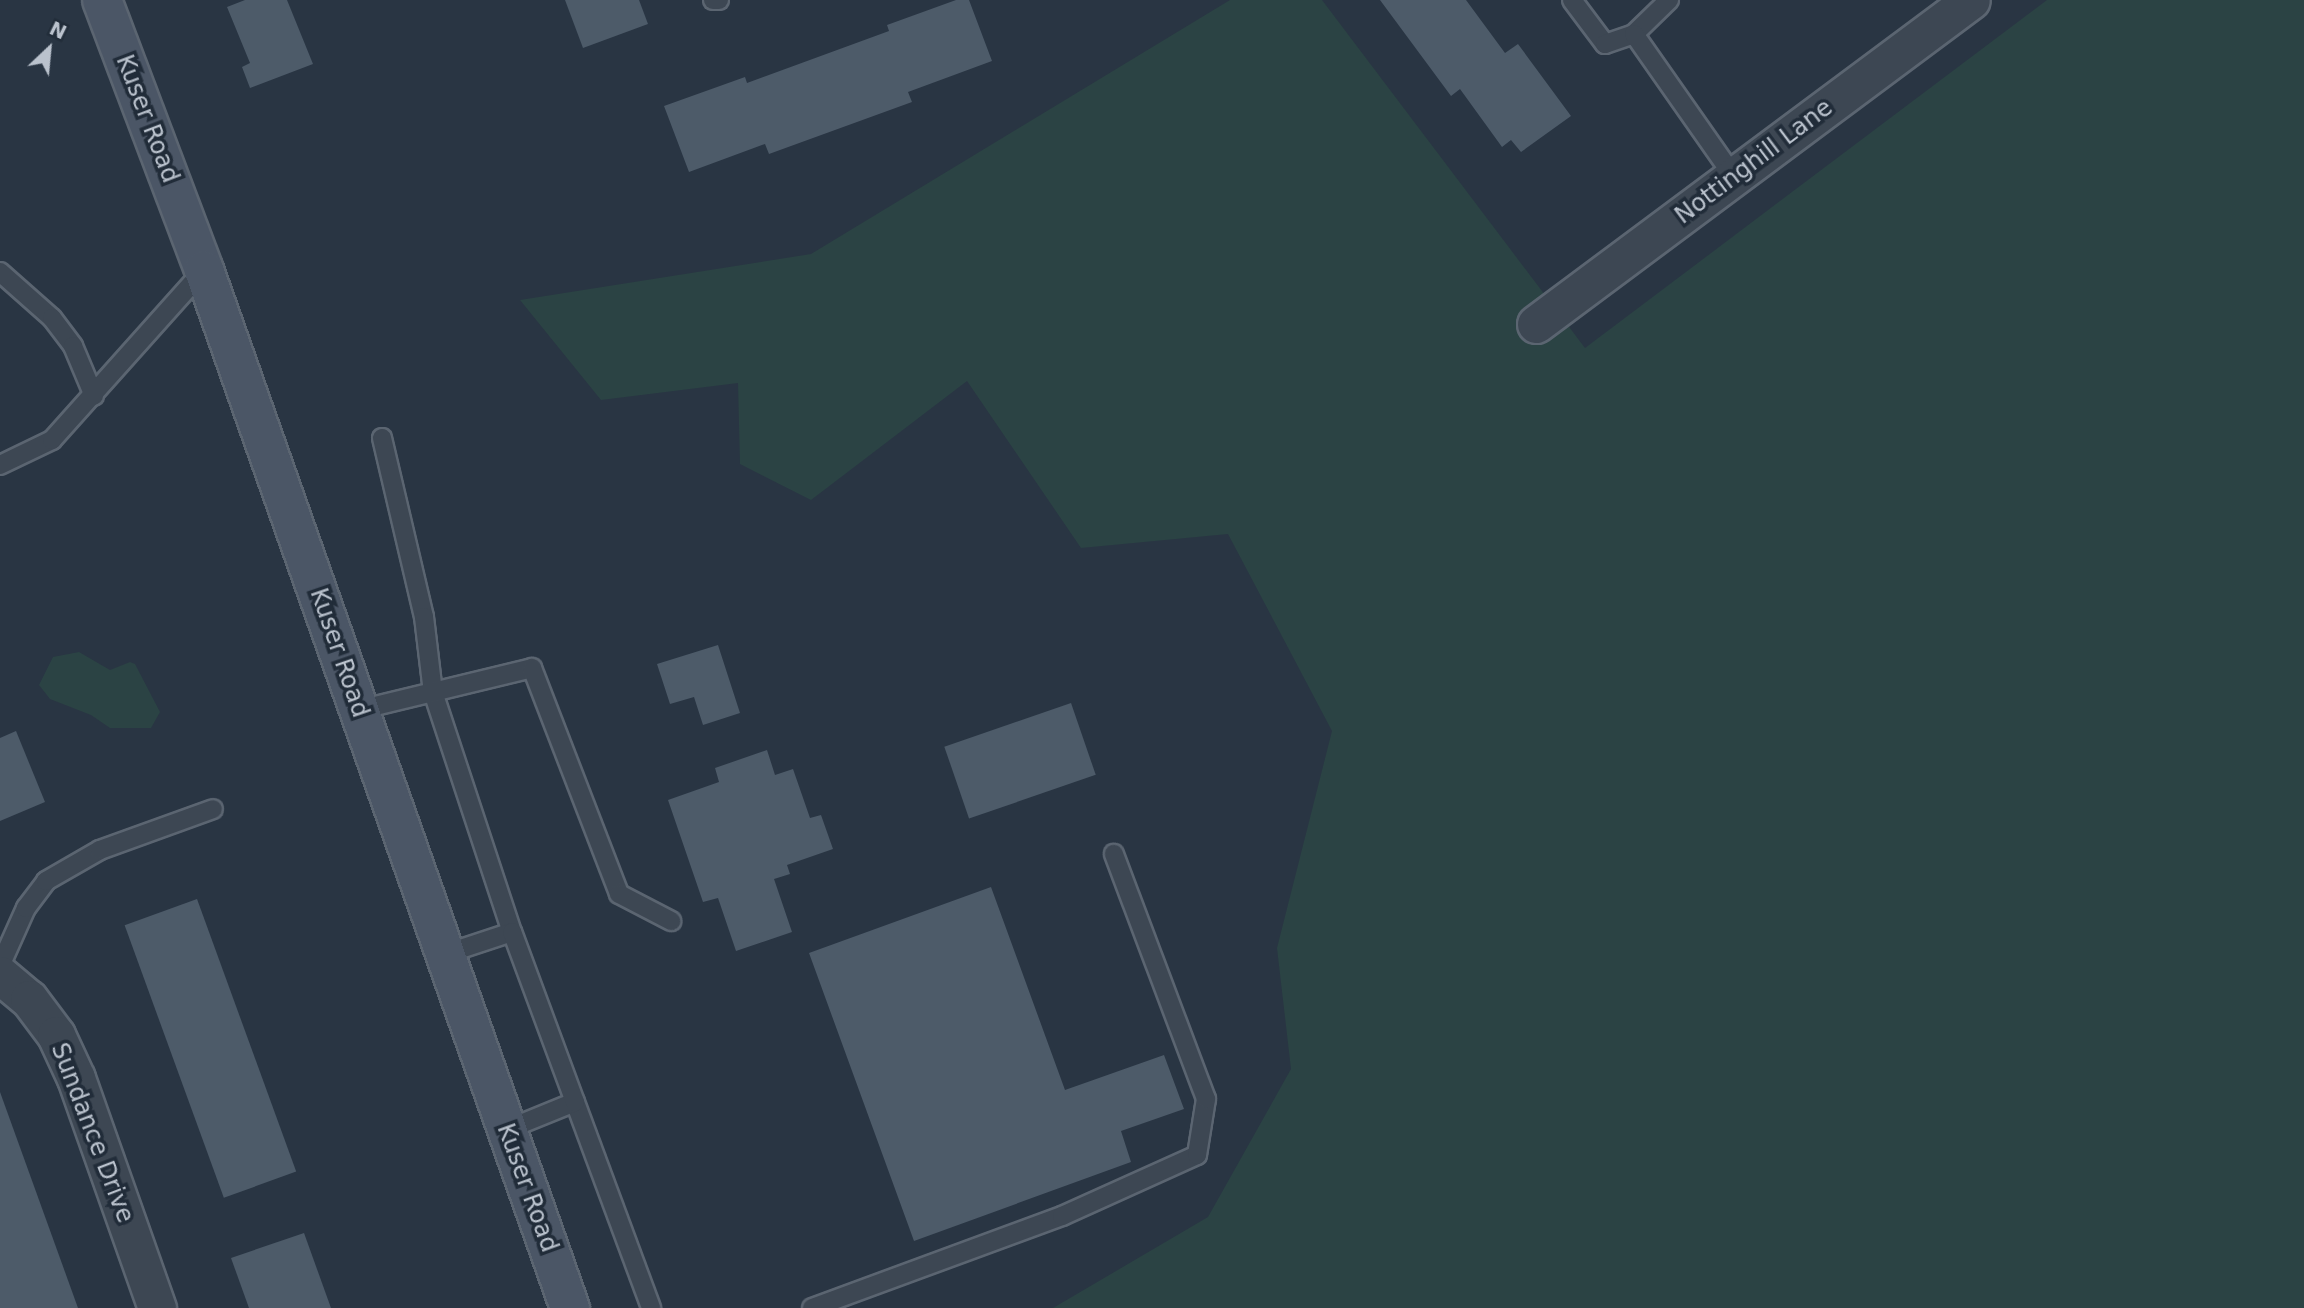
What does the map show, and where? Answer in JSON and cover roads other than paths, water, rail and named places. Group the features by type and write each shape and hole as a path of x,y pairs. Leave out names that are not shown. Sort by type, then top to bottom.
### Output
{"street":[{"name":"Kuser Road","path":"102,0 204,270 570,1308"},
{"name":"Nottinghill Lane","path":"1536,324 1971,0"},
{"name":"Sundance Drive","path":"0,975 29,999 56,1035 76,1077 158,1308"}],"lane":[{"path":"713,0 719,0"},
{"path":"1572,0 1605,44 1634,34 1669,0"},
{"path":"1634,34 1734,177"},
{"path":"0,465 52,440 204,270"},
{"path":"0,272 52,318 73,346 94,396"},
{"path":"382,438 424,617 433,692 512,932 651,1308"},
{"path":"359,710 533,668 619,894 671,922"},
{"path":"0,966 26,908 46,881 100,850 213,809"},
{"path":"811,1308 1062,1216 1197,1155 1206,1099 1114,854"},
{"path":"445,954 512,932"},
{"path":"506,1130 575,1102"}]}
